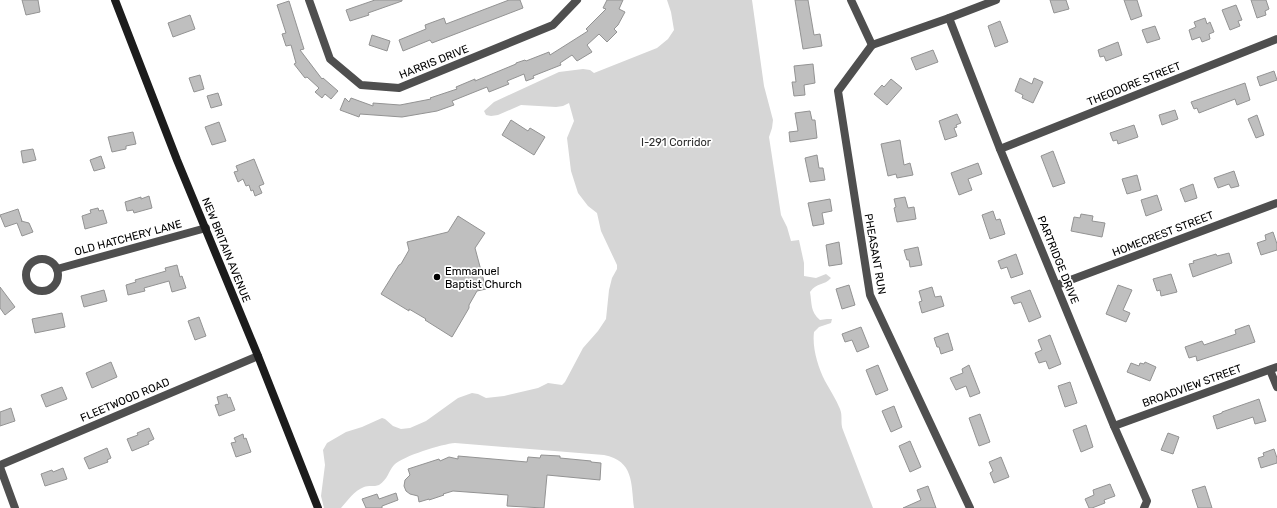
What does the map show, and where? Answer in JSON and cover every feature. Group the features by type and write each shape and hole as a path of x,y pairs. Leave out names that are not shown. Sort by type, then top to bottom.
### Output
{"main road":[{"name":"NEW BRITAIN AVENUE","path":"115,0 168,138 258,356 318,508"}],"street":[{"name":"HARRIS DRIVE","path":"310,0 330,59 361,85 399,88 553,25 576,0"},
{"path":"851,0 872,45 996,0"},
{"name":"PARTRIDGE DRIVE","path":"949,18 1000,149 1114,426 1147,501 1144,508"},
{"name":"THEODORE STREET","path":"1000,149 1277,39"},
{"name":"PHEASANT RUN","path":"872,45 838,91 870,295 970,508"},
{"name":"HOMECREST STREET","path":"1057,285 1277,203"},
{"name":"OLD HATCHERY LANE","path":"57,269 206,228"},
{"name":"FLEETWOOD ROAD","path":"0,466 258,356"},
{"path":"1273,369 1277,387"},
{"name":"BROADVIEW STREET","path":"1114,426 1273,369"},
{"path":"0,466 15,508"}],"green space":[{"name":"I-291 Corridor","path":"667,0 752,0 764,86 773,120 769,137 781,215 787,227 791,241 799,240 804,263 804,276 816,278 826,274 831,278 815,287 810,292 814,314 820,320 832,319 831,323 819,327 814,332 815,351 822,376 840,409 843,430 873,508 634,508 629,474 621,462 614,458 604,455 455,443 414,454 394,465 379,485 366,486 357,491 341,508 324,508 321,496 325,465 323,450 327,443 346,432 382,418 393,426 401,429 410,428 426,421 458,398 472,393 486,398 504,396 538,388 548,383 562,385 565,382 583,348 606,319 609,290 612,278 617,269 617,265 601,231 597,213 588,206 578,193 571,171 567,138 574,121 569,103 556,107 521,105 498,115 491,116 486,115 484,111 494,102 559,72 583,69 590,70 594,73 657,48 668,39 674,30"}],"building":[{"path":"22,0 38,0 40,12 26,15"},
{"path":"375,0 402,1 368,13 369,15 350,21 346,10"},
{"path":"509,0 520,0 523,8 432,43 430,40 403,51 399,40 426,29 425,25 444,18 446,24"},
{"path":"607,0 623,0 619,9 625,12 614,29 617,32 607,42 599,34 587,45 592,52 577,61 572,55 560,63 561,65 533,76 534,78 526,81 524,74 507,81 509,84 489,92 487,87 452,101 454,105 437,111 402,117 360,114 359,117 340,110 345,98 349,102 351,98 373,106 373,103 400,105 431,99 430,98 457,89 456,87 475,79 475,81 516,63 526,61 549,52 550,55 588,31 586,29 606,9 603,8"},
{"path":"795,0 808,0 814,35 820,34 822,46 803,49"},
{"path":"1050,0 1066,0 1069,9 1054,13"},
{"path":"1124,0 1137,0 1142,16 1131,20"},
{"path":"1251,0 1266,0 1269,9 1265,11 1266,15 1257,18"},
{"path":"289,1 304,49 300,50 322,79 323,78 338,91 331,99 325,94 322,98 315,92 319,88 307,77 305,78 294,64 296,63 291,45 286,46 282,34 286,33 277,5"},
{"path":"1236,5 1242,20 1238,21 1240,26 1230,30 1222,10"},
{"path":"190,15 195,29 173,37 168,23"},
{"path":"1205,18 1207,24 1210,22 1214,32 1209,34 1210,39 1202,42 1200,37 1192,40 1189,30 1196,27 1194,22"},
{"path":"1000,21 1008,42 995,47 988,26"},
{"path":"1155,26 1160,39 1147,43 1142,30"},
{"path":"372,35 390,41 387,51 369,45"},
{"path":"1118,42 1122,55 1106,61 1104,56 1100,57 1098,50"},
{"path":"933,50 938,62 916,70 911,58"},
{"path":"813,64 815,83 804,85 805,95 794,96 792,82 796,82 794,66"},
{"path":"1274,71 1277,80 1260,86 1257,77"},
{"path":"200,75 204,89 194,92 189,78"},
{"path":"1020,78 1032,84 1034,78 1043,82 1033,103 1022,98 1023,95 1015,91"},
{"path":"891,79 902,88 887,105 874,94 882,85 884,87"},
{"path":"1245,83 1250,100 1237,105 1235,99 1199,113 1197,108 1194,109 1191,102"},
{"path":"218,93 222,105 211,108 207,96"},
{"path":"1175,110 1178,119 1162,125 1159,115"},
{"path":"810,111 812,120 815,120 817,138 790,142 789,132 798,131 795,113"},
{"path":"957,114 961,123 956,125 957,127 954,128 957,136 945,140 939,121"},
{"path":"1257,115 1264,135 1256,138 1248,119"},
{"path":"511,120 528,131 530,128 545,137 534,155 502,135"},
{"path":"219,122 226,141 212,145 205,127"},
{"path":"1134,125 1138,137 1118,144 1117,140 1113,141 1110,133"},
{"path":"133,132 136,144 126,146 126,149 112,152 108,137"},
{"path":"900,140 904,165 910,163 913,175 897,178 896,174 888,176 881,144"},
{"path":"33,149 36,160 23,163 21,151"},
{"path":"1053,151 1065,183 1053,187 1041,156"},
{"path":"817,155 819,168 823,168 825,180 810,182 805,158"},
{"path":"101,156 105,168 94,171 90,160"},
{"path":"254,159 264,184 259,186 262,193 255,196 253,190 251,191 249,185 246,186 243,179 238,182 234,172 238,171 236,166"},
{"path":"978,163 982,174 968,179 972,190 959,195 951,173"},
{"path":"1234,171 1239,186 1231,188 1229,184 1218,188 1214,178"},
{"path":"1137,175 1141,190 1127,194 1122,179"},
{"path":"1193,184 1197,198 1185,202 1180,189"},
{"path":"1157,195 1162,210 1146,216 1141,200"},
{"path":"149,196 152,208 134,213 133,210 127,211 125,202"},
{"path":"905,197 908,208 914,207 916,219 897,222 894,199"},
{"path":"830,199 832,211 822,213 824,224 813,226 808,203"},
{"path":"98,208 99,211 103,210 107,223 85,229 82,216 91,213 90,210"},
{"path":"18,209 21,221 29,223 33,232 22,236 17,223 5,227 0,215"},
{"path":"993,211 996,220 1000,219 1005,234 990,239 982,215"},
{"path":"1081,214 1093,216 1092,221 1105,223 1102,237 1071,231 1074,217 1080,218"},
{"name":"Emmanuel Baptist Church","path":"458,216 485,233 475,248 486,289 477,291 452,337 425,320 426,319 409,309 409,311 381,294 409,250 407,242 448,232"},
{"path":"1273,232 1277,244 1277,250 1261,255 1257,243 1266,240 1265,235"},
{"path":"839,242 842,264 829,266 826,245"},
{"path":"918,247 922,265 910,267 909,260 907,260 904,250"},
{"path":"1229,253 1232,263 1193,277 1189,264 1194,263 1193,261 1216,254 1217,256"},
{"path":"1016,254 1023,274 1011,278 1007,267 1001,269 998,261"},
{"path":"177,265 180,277 182,276 186,288 172,292 169,281 144,288 145,291 128,295 126,285 136,282 135,280 166,271 165,268"},
{"path":"1171,274 1177,292 1161,296 1160,290 1157,291 1153,279"},
{"path":"849,285 855,305 842,309 836,289"},
{"path":"1118,285 1132,290 1123,310 1130,313 1126,322 1106,314"},
{"path":"0,287 15,307 5,315 0,308"},
{"path":"932,287 935,297 941,296 944,306 922,313 919,302 922,301 919,291"},
{"path":"104,290 107,301 84,307 81,296"},
{"path":"1030,290 1041,317 1029,322 1021,302 1014,304 1011,297"},
{"path":"62,313 65,327 35,333 32,319"},
{"path":"199,317 206,336 195,340 188,321"},
{"path":"1249,325 1255,342 1197,361 1196,356 1189,358 1185,347 1202,341 1204,345 1236,334 1235,330"},
{"path":"861,327 869,347 857,352 852,340 845,342 842,334"},
{"path":"948,333 953,350 941,354 934,338"},
{"path":"1050,335 1061,364 1049,369 1046,361 1039,363 1035,353 1042,350 1038,340"},
{"path":"111,362 117,377 92,388 86,373"},
{"path":"1145,362 1156,367 1150,381 1127,372 1131,363 1139,366 1140,363 1144,364"},
{"path":"878,365 888,390 876,395 866,370"},
{"path":"969,365 980,393 970,397 966,386 956,390 950,378 963,373 962,369"},
{"path":"1070,382 1077,403 1065,407 1058,386"},
{"path":"62,387 67,399 46,407 41,395"},
{"path":"227,394 228,398 230,397 235,410 219,416 215,405 219,404 217,397"},
{"path":"1259,399 1266,421 1255,424 1253,417 1217,429 1213,416"},
{"path":"894,406 902,427 891,432 882,411"},
{"path":"11,408 15,421 0,426 0,412"},
{"path":"980,414 990,442 979,446 969,418"},
{"path":"1086,425 1093,447 1081,452 1073,430"},
{"path":"149,428 154,439 148,442 149,444 132,451 127,439 138,435 137,433"},
{"path":"1168,433 1179,437 1173,454 1161,450"},
{"path":"243,434 251,452 236,457 231,443 236,442 234,438"},
{"path":"910,441 921,467 910,472 899,446"},
{"path":"107,448 111,458 107,460 108,462 89,469 84,458"},
{"path":"1274,449 1277,463 1261,468 1258,458 1264,456 1263,453"},
{"path":"541,455 560,456 560,458 601,463 600,480 547,475 544,508 507,506 508,495 453,491 419,502 418,496 410,494 406,491 404,486 405,480 410,475 408,469 439,459 440,461 449,457 458,459 458,456 527,462 528,457 540,458"},
{"path":"1001,457 1009,477 994,483 990,473 993,471 989,462"},
{"path":"63,468 67,479 45,486 41,474 52,470 53,472"},
{"path":"1110,484 1115,496 1104,500 1105,503 1089,508 1085,499 1094,495 1093,490"},
{"path":"928,486 936,508 903,508 921,500 917,490"},
{"path":"1205,486 1212,508 1198,508 1192,490"},
{"path":"396,493 398,500 382,506 382,508 366,508 362,499 377,494 379,499"}],"place":[{"name":"Emmanuel Baptist Church","path":"437,277"}]}
